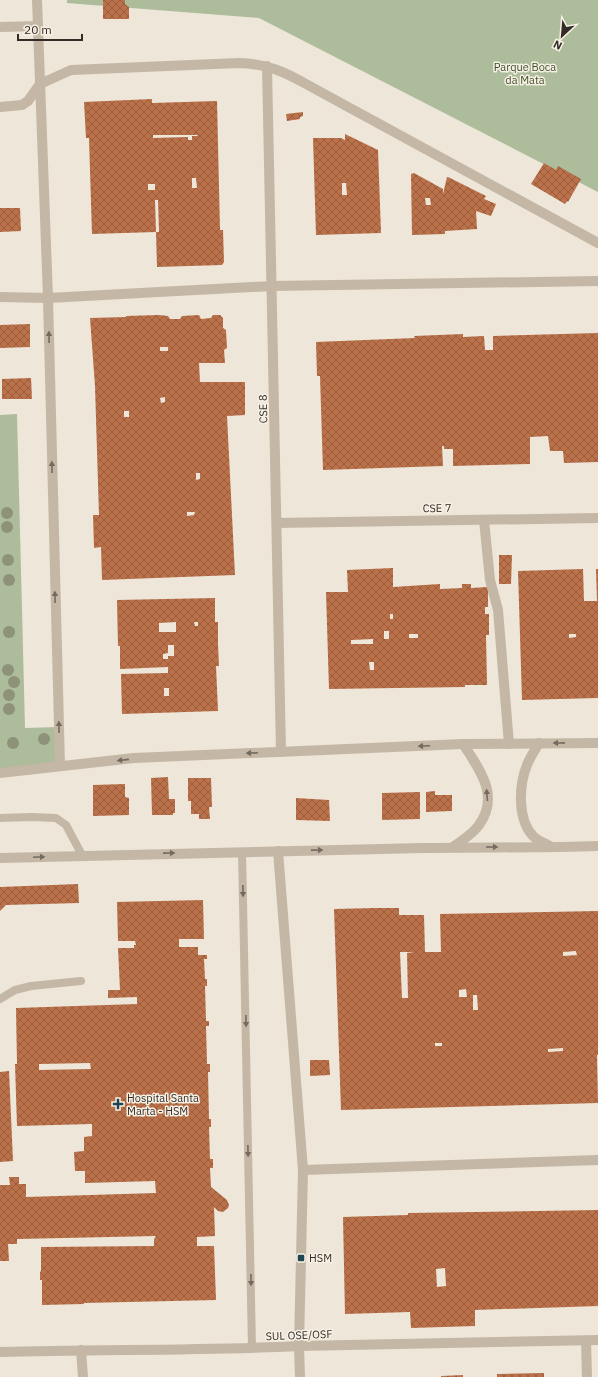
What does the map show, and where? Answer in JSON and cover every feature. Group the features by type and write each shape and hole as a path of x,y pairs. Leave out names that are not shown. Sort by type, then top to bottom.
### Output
{"street":[{"path":"37,0 48,298 60,766"},
{"path":"0,27 38,26"},
{"path":"0,107 22,105 28,101 40,84 71,70 240,63 267,66 289,74 598,243"},
{"name":"CSE 8","path":"267,66 281,752"},
{"path":"0,297 48,298 272,286 598,281"},
{"name":"CSE 7","path":"277,523 598,518"},
{"path":"484,520 490,580 498,610 509,744"},
{"path":"540,743 527,764 523,779 521,794 522,817 534,836 553,848"},
{"path":"0,773 134,758 463,744 598,743"},
{"path":"453,847 478,826 488,810 488,795 485,780 480,768 463,744"},
{"path":"0,858 453,847 553,848 598,846"},
{"path":"278,851 303,1170 299,1346 300,1377"},
{"path":"303,1170 598,1160"},
{"name":"SUL OSE/OSF","path":"0,1352 598,1340"},
{"path":"586,1341 587,1377"},
{"path":"81,1350 83,1377"}],"lane":[{"path":"0,818 56,818 66,825 82,855"},
{"path":"242,852 252,1348"},
{"path":"0,999 15,990 31,986 81,981"}],"green space":[{"name":"Parque Boca da Mata","path":"67,0 598,0 598,192 259,18 67,3"},
{"path":"17,414 25,728 59,727 60,766 0,773 0,415"}],"building":[{"path":"103,0 125,0 125,4 129,7 129,19 103,19"},
{"path":"152,99 152,103 217,101 220,230 223,230 224,262 222,265 157,267 156,232 92,234 89,138 86,138 84,102","holes":["153,135 197,135 198,136 192,136 192,140 188,140 188,137 153,138","192,178 196,178 197,188 192,188","148,184 155,184 155,190 148,190","155,200 158,200 159,232 156,232"]},
{"path":"303,112 303,116 300,117 300,119 287,121 286,114"},
{"path":"345,134 378,150 381,233 316,235 313,138 341,138 345,140","holes":["342,183 346,183 347,195 342,195"]},
{"path":"544,163 556,170 558,166 581,179 568,202 567,201 565,204 531,184"},
{"path":"414,173 443,189 443,194 448,177 486,196 484,199 496,204 491,216 476,211 477,229 445,231 445,234 412,235 411,174","holes":["425,198 430,198 431,205 426,205"]},
{"path":"0,208 20,208 21,231 0,232"},
{"path":"159,315 168,316 170,319 180,319 182,316 199,315 201,319 211,318 213,315 220,315 223,318 223,328 226,330 227,348 224,350 225,363 199,363 200,382 245,382 245,415 227,416 235,575 102,580 101,547 94,548 93,515 99,515 95,386 90,318","holes":["160,347 168,347 168,351 160,351","165,397 165,402 161,403 160,398","124,411 129,411 129,417 124,417","196,473 200,473 200,479 196,480","187,512 195,512 194,515 187,516"]},
{"path":"30,324 30,347 0,348 0,325"},
{"path":"598,333 598,462 564,463 563,451 550,451 548,436 530,437 530,464 453,466 453,449 444,449 444,446 442,446 443,466 323,470 320,376 317,376 316,342 415,338 414,336 463,334 463,337 484,336 485,350 493,350 493,336"},
{"path":"31,378 32,399 2,399 2,379"},
{"path":"499,555 512,555 511,584 499,584"},
{"path":"393,568 393,587 440,584 440,589 462,588 462,584 471,584 471,588 488,587 488,607 485,607 485,614 489,614 489,635 486,635 487,685 465,685 465,687 329,689 326,592 348,592 347,570","holes":["390,614 393,614 393,619 390,619","384,631 389,631 389,639 384,639","409,634 418,634 418,638 409,638","373,639 373,644 351,644 351,640","369,662 374,662 374,670 370,670"]},
{"path":"583,569 584,601 597,601 596,569 598,569 598,698 522,700 518,571","holes":["569,634 576,634 576,637 569,638"]},
{"path":"215,598 215,622 218,622 219,666 216,666 218,711 122,714 121,674 168,673 168,667 120,669 117,600","holes":["176,622 176,632 159,632 159,623","194,622 198,622 198,626 195,626","168,645 174,645 174,656 168,656 168,659 163,659 163,654 168,653","164,688 169,688 169,696 164,696"]},
{"path":"168,777 169,799 175,799 175,813 173,813 173,815 152,815 151,778"},
{"path":"188,778 211,778 212,807 209,807 210,819 199,819 199,814 191,814 191,801 188,801"},
{"path":"125,784 125,797 129,798 129,815 93,816 93,785"},
{"path":"435,791 435,795 452,795 452,811 426,812 426,792"},
{"path":"420,792 420,819 382,820 382,793"},
{"path":"296,798 329,800 330,821 296,820"},
{"path":"78,884 79,903 6,905 0,911 0,887"},
{"path":"203,900 204,939 179,939 179,947 198,947 198,955 207,955 207,959 204,959 205,979 207,979 207,986 205,986 206,1021 209,1021 209,1026 206,1026 207,1064 210,1064 210,1072 208,1072 209,1119 211,1119 211,1127 209,1127 210,1159 213,1159 213,1168 210,1168 211,1187 227,1200 229,1205 223,1212 218,1211 214,1207 215,1236 197,1237 197,1246 214,1246 216,1300 42,1305 42,1280 40,1280 41,1247 154,1246 154,1239 156,1236 17,1239 17,1244 8,1244 9,1261 0,1261 0,1185 10,1185 9,1177 19,1177 19,1184 26,1184 26,1197 156,1193 155,1181 85,1183 85,1171 75,1171 74,1152 84,1151 84,1137 92,1136 92,1124 17,1126 15,1064 17,1064 16,1008 137,1004 137,997 108,998 108,990 120,990 118,948 134,948 134,945 136,945 135,941 118,941 117,902","holes":["90,1063 91,1069 39,1070 39,1064"]},
{"path":"399,908 399,915 424,915 425,952 441,952 440,914 598,911 598,1103 341,1110 334,909","holes":["576,951 577,955 563,956 563,952","400,952 414,952 407,953 408,998 402,998","466,989 467,997 459,997 459,990","473,995 477,995 478,1010 473,1010","435,1043 442,1043 442,1046 435,1046","563,1048 563,1051 548,1052 548,1049"]},
{"path":"310,1060 329,1060 330,1075 310,1076"},
{"path":"9,1071 13,1161 0,1162 0,1072"},
{"path":"598,1210 598,1306 475,1310 475,1326 411,1328 410,1312 345,1314 343,1217 408,1215 408,1213","holes":["445,1268 446,1286 437,1287 436,1269"]},
{"path":"544,1373 544,1377 497,1377 497,1374"},
{"path":"463,1375 463,1377 441,1377 441,1376"}],"place":[{"name":"Hospital Santa Marta - HSM","path":"118,1104"},
{"name":"HSM","path":"301,1258"}]}
